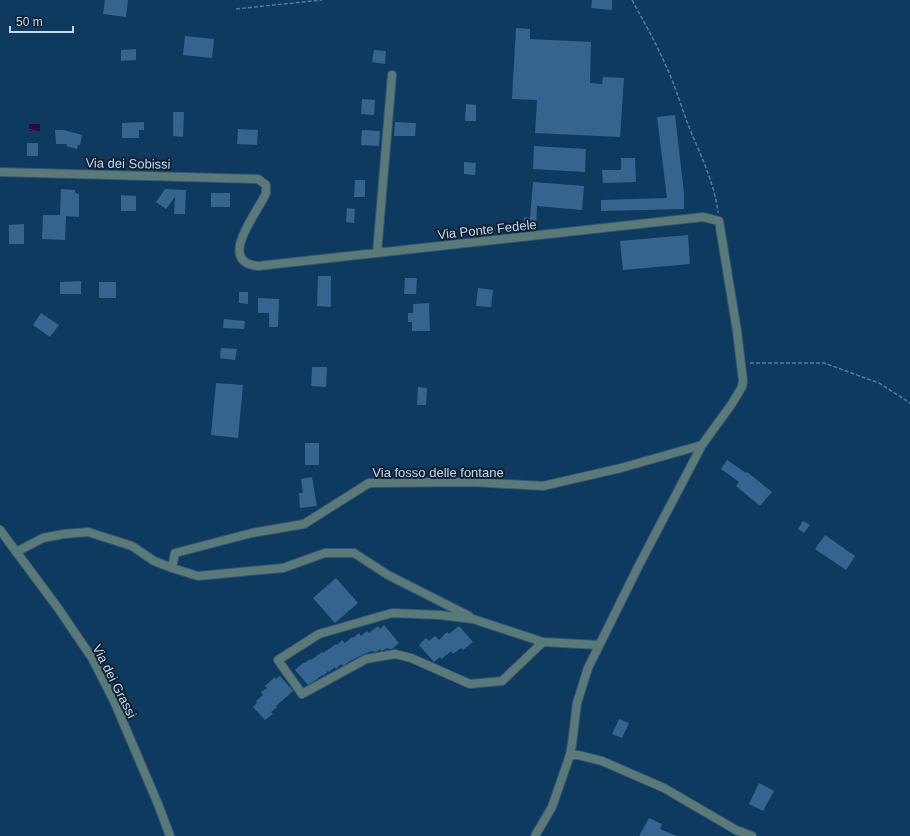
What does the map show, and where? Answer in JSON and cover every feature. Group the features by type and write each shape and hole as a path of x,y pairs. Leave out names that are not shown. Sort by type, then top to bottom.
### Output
{"street":[{"path":"377,253 392,75"},
{"name":"Via dei Sobissi","path":"0,172 258,179 264,182 267,188 266,193 242,237 238,250 240,256 247,263 258,266"},
{"name":"Via Ponte Fedele","path":"258,266 703,217 719,221"},
{"path":"535,836 552,807 570,755 579,694 588,668 638,567 702,445 742,387 742,363 719,221"},
{"name":"Via fosso delle fontane","path":"172,568 175,553 252,533 304,524 369,483 472,482 543,486 621,468 702,445"},
{"name":"Via dei Grassi","path":"0,530 58,608 92,658 120,716 158,804 170,836"},
{"path":"16,552 43,538 88,532 132,546 154,561 198,576 283,568 325,553 354,553 388,575 473,618 543,642 599,645"},
{"path":"473,618 392,613 318,634 278,660 302,694 366,658 395,654 411,658 470,684 502,681 543,642"},
{"path":"570,755 578,755 602,761 664,788 736,830 752,836"}],"path":[{"path":"236,9 322,0"},
{"path":"632,0 666,66 678,94 687,122 711,182 717,202 719,221"},
{"path":"742,363 824,363 879,383 910,403"}],"water":[{"path":"29,124 40,124 40,131 29,131"}],"building":[{"path":"105,0 128,0 126,17 103,14"},
{"path":"592,0 612,0 612,10 591,8"},
{"path":"516,28 530,29 530,39 591,42 590,83 602,84 603,77 624,78 620,137 535,133 537,100 512,99"},
{"path":"185,36 214,39 212,58 183,55"},
{"path":"136,49 136,60 121,61 121,50"},
{"path":"374,50 386,51 385,64 372,62"},
{"path":"362,99 375,100 374,115 361,114"},
{"path":"466,104 476,105 476,121 465,121"},
{"path":"173,112 184,112 183,137 173,136"},
{"path":"675,115 684,193 684,209 601,211 601,200 667,198 657,117"},
{"path":"144,122 144,130 139,130 139,138 122,138 122,123"},
{"path":"395,122 416,123 415,136 394,136"},
{"path":"238,129 258,130 257,145 237,144"},
{"path":"55,130 64,130 82,135 80,145 78,145 77,149 66,146 67,144 56,144"},
{"path":"362,130 380,131 379,146 361,145"},
{"path":"27,143 38,143 38,156 27,156"},
{"path":"534,146 586,149 585,172 533,169"},
{"path":"621,158 635,158 636,182 603,183 602,170 621,170"},
{"path":"464,162 476,163 475,175 464,174"},
{"path":"355,180 365,180 365,197 354,197"},
{"path":"533,182 584,186 582,210 537,206 536,230 523,229 524,217 530,218"},
{"path":"61,189 75,190 75,193 79,194 79,217 66,216 65,240 42,239 43,215 60,215"},
{"path":"165,189 186,190 185,214 174,214 175,197 166,209 156,202"},
{"path":"211,193 230,193 230,207 211,207"},
{"path":"121,195 136,196 136,211 121,211"},
{"path":"347,208 355,209 354,223 346,222"},
{"path":"24,224 24,244 9,244 9,225"},
{"path":"688,235 690,264 623,270 620,241"},
{"path":"318,276 331,276 331,307 317,306"},
{"path":"405,278 417,278 416,294 404,294"},
{"path":"81,281 81,294 60,294 60,282"},
{"path":"99,282 116,282 116,298 99,298"},
{"path":"478,288 493,290 491,307 476,306"},
{"path":"239,292 248,292 248,304 239,303"},
{"path":"258,298 279,299 278,327 269,327 269,313 258,313"},
{"path":"429,303 430,331 412,331 412,322 408,322 408,313 413,313 413,304"},
{"path":"41,313 59,325 50,337 33,325"},
{"path":"224,319 245,321 244,329 223,328"},
{"path":"221,348 237,349 235,360 220,358"},
{"path":"312,367 327,367 326,387 311,386"},
{"path":"216,383 243,385 238,438 211,435"},
{"path":"418,387 427,388 426,405 417,405"},
{"path":"305,443 319,443 319,465 305,465"},
{"path":"727,460 746,473 747,472 772,492 760,506 736,486 739,482 721,469"},
{"path":"312,477 317,506 300,508 299,493 303,493 301,479"},
{"path":"803,521 810,525 804,533 798,529"},
{"path":"825,535 855,556 846,570 815,549"},
{"path":"336,578 358,603 335,623 313,598"},
{"path":"384,625 399,643 392,649 388,648 381,651 380,649 376,652 372,651 364,654 343,666 341,664 336,669 335,667 308,685 295,670 304,662 305,663 310,659 311,660 322,652 323,653 336,644 337,645 342,640 345,643 359,633 361,636 367,631 369,633 378,626 380,629"},
{"path":"459,626 473,642 463,650 461,648 453,654 451,651 442,659 440,657 434,662 419,645 426,638 429,641 435,636 439,640 447,632 449,634"},
{"path":"280,676 293,691 276,706 277,707 271,712 273,714 265,720 253,707 257,703 256,701 263,695 261,692 267,688 265,686 275,677 276,679"},
{"path":"619,719 629,723 622,738 612,734"},
{"path":"759,783 774,791 763,811 749,804"},
{"path":"649,818 662,824 660,829 677,836 639,836"}]}
